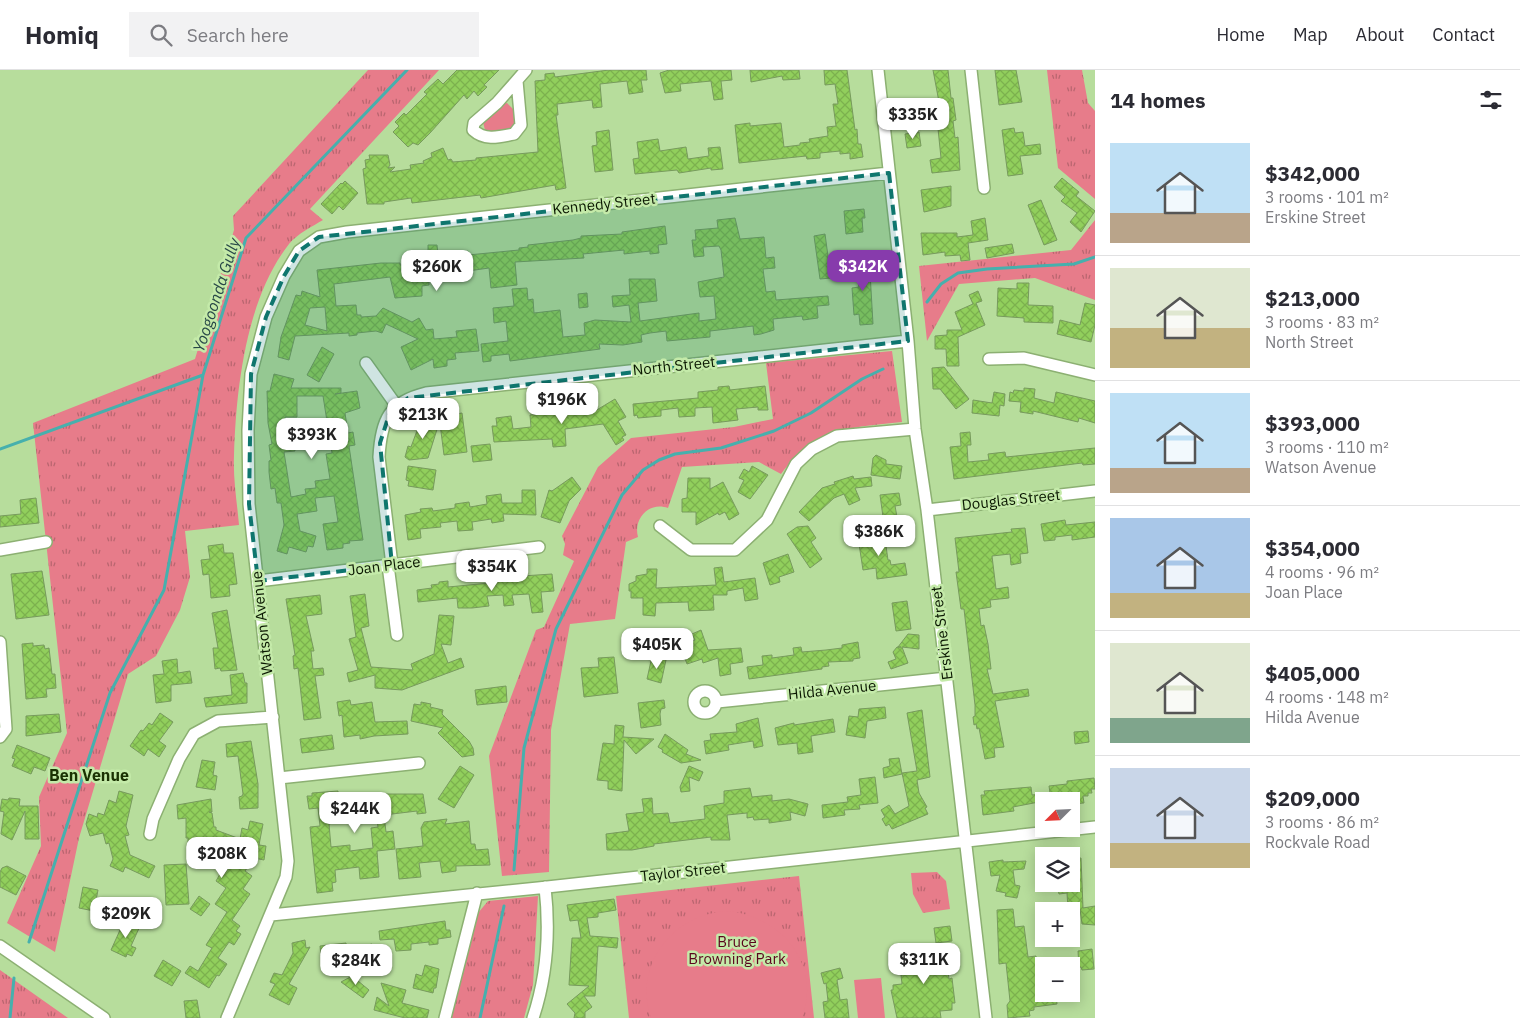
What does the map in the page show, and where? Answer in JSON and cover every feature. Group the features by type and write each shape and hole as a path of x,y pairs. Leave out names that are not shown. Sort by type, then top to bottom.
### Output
{"street":[{"path":"517,81 521,125 514,134 489,138 480,136 472,130 474,123 497,103 526,70"},
{"name":"Erskine Street","path":"878,70 908,341 915,429 927,510 986,1018"},
{"path":"971,70 984,188"},
{"name":"Kennedy Street","path":"320,237 347,232 889,172"},
{"name":"Watson Avenue","path":"227,1018 272,914 286,877 288,861 249,504 248,430 251,374 266,317 284,276 299,252 320,237"},
{"name":"North Street","path":"396,405 408,398 426,393 908,341"},
{"path":"989,359 1024,358 1095,375"},
{"path":"366,363 396,405 389,415 383,431 379,457 397,635"},
{"path":"660,526 691,550 735,550 767,520 796,464 812,449 837,436 915,429"},
{"name":"Douglas Street","path":"927,510 1095,491"},
{"path":"0,550 46,542"},
{"name":"Joan Place","path":"258,581 540,547"},
{"path":"0,642 6,729 0,737"},
{"name":"Hilda Avenue","path":"717,702 947,678"},
{"path":"150,834 153,819 171,776 194,734 218,721 273,716"},
{"path":"279,778 419,763"},
{"name":"Taylor Street","path":"272,914 545,887 1095,827"},
{"path":"533,1018 542,990 547,943 545,887"},
{"path":"445,1018 477,893"},
{"path":"0,946 104,1018"}],"highlighted area":[{"path":"889,173 908,341 408,398 389,415 380,443 392,565 258,581 249,504 251,374 266,317 284,276 299,251 319,237"}],"green space":[{"path":"368,70 439,70 310,209 323,220 292,240 274,266 263,291 253,317 246,345 237,402 234,465 239,525 185,531 190,577 180,610 156,656 128,674 79,838 55,952 7,923 41,846 39,797 67,733 33,423 195,359 234,230 233,216"},
{"path":"1047,70 1082,70 1088,103 1095,111 1095,199 1058,168"},
{"path":"507,103 517,113 514,129 497,135 485,130 483,122 500,104"},
{"path":"1095,220 1095,300 1035,278 959,284 927,341 919,266 1071,250"},
{"path":"892,351 902,422 849,429 821,438 794,459 781,474 759,462 682,467 668,508 661,506 649,509 640,518 637,530 638,537 626,542 615,619 570,624 551,730 549,872 502,876 489,756 536,630 544,627 574,561 563,555 565,544 562,536 598,467 631,438 734,427 773,419 766,363"},
{"path":"937,872 946,881 950,909 923,913 913,894 911,873"},
{"name":"Bruce Browning Park","path":"799,876 814,1018 629,1018 616,896"},
{"path":"538,896 533,985 524,1018 450,1018 478,913 488,901"},
{"path":"726,911 746,914 763,922 779,932 792,945 801,961 806,979 807,998 802,1018 651,1018 647,998 648,979 653,962 662,946 674,933 689,922 707,915"},
{"path":"0,970 68,1018 0,1018"},
{"path":"881,978 885,1018 858,1018 854,980"}],"building":[{"path":"457,70 499,70 484,85 487,87 478,96 474,91 467,99 464,95 418,145 413,143 408,147 393,132 399,126 395,122 404,113 406,115 427,94 424,92 438,79 443,84"},
{"path":"609,70 646,70 647,80 641,80 643,92 629,94 627,81 600,84 602,107 593,108 592,100 557,104 558,115 556,115 566,188 556,190 555,185 481,198 480,195 412,203 411,198 384,202 384,204 367,204 363,169 366,168 365,160 370,159 369,155 388,155 390,165 388,168 395,167 390,172 411,169 410,165 424,163 423,161 432,157 431,153 443,148 448,160 451,159 453,162 538,152 535,81 545,80 545,74 554,73 555,77"},
{"path":"669,70 731,70 732,80 721,81 723,99 714,100 711,81 680,84 681,91 665,93 660,73"},
{"path":"750,70 799,70 800,79 783,80 782,76 751,82"},
{"path":"824,70 847,70 855,130 857,129 858,144 861,144 863,157 850,159 850,153 840,154 840,151 820,153 820,158 807,159 806,156 739,163 735,125 750,123 750,126 781,123 784,147 800,145 800,143 810,142 809,139 828,136 827,127 836,126 833,104 838,104 835,84 825,85"},
{"path":"933,70 948,70 956,120 953,121 955,138 958,137 960,170 932,173 930,160 941,158 937,119 942,118"},
{"path":"995,70 1016,70 1022,102 999,105"},
{"path":"1014,128 1015,133 1023,132 1025,146 1040,144 1041,154 1020,156 1023,174 1008,176 1002,130"},
{"path":"609,130 613,170 595,172 592,146 597,145 596,132"},
{"path":"919,132 921,146 907,148 905,134"},
{"path":"658,139 660,151 686,147 688,159 709,156 708,148 720,147 723,169 711,170 711,168 679,173 677,170 635,174 633,159 639,158 637,142"},
{"path":"1062,178 1079,192 1076,196 1095,211 1081,232 1070,222 1077,213 1061,201 1065,197 1054,187"},
{"path":"345,181 358,193 343,210 339,206 332,214 321,204"},
{"path":"951,186 951,206 924,212 921,190"},
{"path":"1041,200 1057,240 1044,245 1028,205"},
{"path":"864,209 865,218 862,218 863,232 846,234 844,211"},
{"path":"735,218 740,239 764,237 766,258 774,257 775,268 763,269 766,292 775,291 776,300 828,296 829,305 817,306 818,318 803,320 802,316 773,319 774,330 754,335 753,326 710,331 710,337 667,341 666,331 641,335 642,342 623,345 599,344 600,349 510,361 509,354 491,356 491,361 483,362 481,344 508,341 506,321 494,323 493,308 514,306 512,289 527,288 528,300 533,299 534,313 560,310 563,337 585,335 584,323 595,320 631,322 629,305 613,307 612,296 630,295 629,279 655,279 657,301 638,303 640,321 699,313 699,321 716,319 714,296 700,297 698,282 724,277 721,250 719,246 703,247 704,256 694,257 692,240 696,240 695,230 718,228 717,220"},
{"path":"985,218 988,240 968,243 970,260 961,261 960,255 945,256 945,252 923,255 921,233 957,233 957,237 973,235 971,221"},
{"path":"665,226 667,244 658,245 659,253 650,254 650,251 624,254 624,250 583,254 584,258 515,262 517,285 491,288 489,268 461,272 460,268 428,271 429,285 422,286 422,296 395,298 390,277 334,284 336,306 356,305 357,315 361,315 361,317 376,316 383,308 412,322 419,318 426,330 433,329 434,339 457,337 456,331 476,329 479,351 455,353 456,359 447,360 447,366 434,368 433,359 411,370 401,347 418,339 386,324 382,333 376,331 349,336 349,333 295,336 289,360 278,357 281,337 296,295 301,296 302,291 320,297 317,270 381,263 400,263 400,265 423,263 422,254 428,253 428,245 437,245 438,254 468,251 468,255 519,250 519,248 528,247 528,245 573,240 581,238 581,236 622,234 622,232","holes":["325,307 327,331 305,325 310,308"]},
{"path":"825,234 831,278 820,279 814,236"},
{"path":"1012,244 1014,253 987,258 985,248"},
{"path":"869,255 873,324 860,325 859,314 854,315 852,288 859,287 856,257"},
{"path":"1017,283 1029,283 1028,305 1053,306 1053,323 1024,322 1024,318 997,316 998,288 1017,289"},
{"path":"978,291 982,301 976,303 985,325 958,337 959,366 947,366 946,349 935,349 935,336 947,335 947,330 962,330 955,312 973,304 969,295"},
{"path":"587,293 588,307 579,308 578,294"},
{"path":"1085,303 1095,305 1095,325 1091,342 1057,334 1060,320 1080,325"},
{"path":"322,347 334,354 319,382 307,375"},
{"path":"944,367 969,399 956,409 940,389 933,389 932,368"},
{"path":"274,374 294,379 291,388 341,388 341,393 335,394 357,391 360,408 345,413 348,433 353,432 355,445 349,446 363,540 349,541 350,543 343,544 343,548 327,550 323,524 338,522 334,496 315,498 317,511 297,514 300,531 316,536 313,547 308,546 306,552 289,547 287,554 277,551 284,525 281,503 277,503 275,488 271,489 269,472 269,461 271,460 269,445 272,444 268,423 267,391 270,391","holes":["297,396 323,396 332,453 326,454 330,479 315,481 316,488 305,489 306,494 291,497 284,452 295,451 293,441 288,442 285,417 297,417"]},
{"path":"729,386 730,390 765,386 768,410 758,410 758,407 736,409 738,420 713,423 712,407 695,408 695,416 679,417 678,408 661,410 661,416 638,418 637,415 634,416 633,404 698,398 698,392 718,390 718,387"},
{"path":"1024,388 1035,389 1034,398 1054,403 1056,392 1095,401 1095,423 1079,418 1078,422 1033,411 1033,414 1020,412 1021,402 1009,401 1010,392 1013,393 1014,390 1024,391"},
{"path":"994,392 1005,394 1004,406 1000,405 999,416 972,413 973,400 992,403"},
{"path":"615,399 626,417 618,421 626,435 622,437 624,440 616,445 603,424 565,429 566,446 553,447 552,439 494,442 492,426 497,426 496,418 511,416 513,429 531,427 530,415 566,411 566,407 589,404 590,414"},
{"path":"462,413 467,452 444,455 440,424 452,428 451,415"},
{"path":"422,417 439,423 428,458 409,460 405,457 408,446 411,447"},
{"path":"970,432 971,445 967,445 968,462 989,460 988,454 1005,452 1006,457 1095,448 1095,464 1083,465 1082,463 954,479 950,447 961,446 960,433"},
{"path":"490,444 492,460 473,462 471,446"},
{"path":"876,455 886,460 886,464 902,466 900,479 871,475 873,458"},
{"path":"408,466 436,470 433,490 408,486 409,481 406,480"},
{"path":"752,466 768,475 750,499 738,492 744,480 739,478 744,469 749,472"},
{"path":"853,476 854,479 871,477 872,486 855,488 860,500 849,505 844,494 834,498 809,521 799,512 822,488"},
{"path":"572,477 581,489 569,501 560,523 541,517 549,490 552,491"},
{"path":"688,478 710,478 710,489 723,482 739,514 729,520 725,512 719,515 718,513 696,525 696,512 682,512 682,499 687,498"},
{"path":"522,490 535,490 536,515 503,514 504,521 492,523 491,519 472,522 473,530 458,531 457,521 440,523 441,527 420,529 421,538 408,540 405,515 421,512 420,509 432,508 433,511 455,508 455,504 469,502 470,507 487,504 486,496 501,494 502,503 522,503"},
{"path":"899,493 901,505 895,506 898,522 884,524 880,495"},
{"path":"36,498 39,523 0,527 0,516 21,514 20,500"},
{"path":"1065,520 1066,525 1095,522 1095,537 1072,540 1072,535 1055,537 1055,540 1044,541 1041,524"},
{"path":"808,526 816,538 811,542 822,559 810,568 787,534 797,527"},
{"path":"1025,528 1028,553 1020,554 1021,563 1011,565 1010,554 992,556 996,589 1008,587 1009,598 990,600 991,607 979,609 981,626 984,625 988,644 991,669 987,669 993,694 1028,689 1029,696 995,701 1004,747 994,748 995,757 985,759 979,728 977,729 976,724 974,725 975,705 964,609 961,609 956,572 959,572 955,538 1012,532 1011,529"},
{"path":"884,532 888,560 890,560 891,565 905,563 907,575 877,579 876,568 863,570 859,544 862,544 861,535"},
{"path":"223,544 224,553 233,553 237,584 229,585 230,596 211,598 209,574 203,575 201,560 210,559 208,546"},
{"path":"788,554 794,572 779,577 780,582 770,585 763,563"},
{"path":"722,567 724,582 755,578 758,599 745,601 743,588 727,591 727,595 713,595 714,610 689,611 688,602 656,603 655,616 643,615 643,598 631,598 629,584 636,581 636,576 647,574 647,569 657,569 656,588 716,585 714,568"},
{"path":"42,571 49,615 16,619 11,574"},
{"path":"552,574 554,591 541,592 543,612 532,613 529,594 512,595 514,605 504,606 503,595 487,596 489,606 472,608 458,608 457,598 418,602 417,590 432,588 431,585 439,584 439,582 448,581 448,587 508,580 507,577"},
{"path":"365,594 369,626 361,628 371,667 413,670 411,664 434,654 439,615 454,616 451,645 441,644 448,663 461,658 464,667 402,690 375,688 375,675 349,682 347,673 358,670 349,639 356,637 350,596"},
{"path":"320,595 322,614 306,616 314,651 311,651 313,669 323,668 324,675 315,676 321,718 304,720 298,668 294,669 293,656 295,655 286,599"},
{"path":"907,601 911,629 896,631 892,603"},
{"path":"227,610 237,670 221,671 220,668 215,669 213,648 218,648 212,613"},
{"path":"701,630 708,650 741,648 743,662 730,664 731,674 720,676 718,658 703,663 702,659 687,664 683,653 693,649 690,642 695,640 692,634"},
{"path":"908,634 919,635 919,649 902,647 908,663 891,669 888,662 896,659 893,652"},
{"path":"858,642 860,658 853,659 853,661 828,662 829,666 822,667 822,669 749,679 747,667 763,665 762,656 772,655 772,658 794,655 793,648 801,647 802,652 842,648 842,645"},
{"path":"33,643 33,646 44,645 45,649 49,648 52,674 55,674 56,688 46,689 47,697 26,699 22,644"},
{"path":"614,657 618,693 584,697 581,668 599,667 598,658"},
{"path":"655,657 666,660 661,683 647,679 651,661 654,661"},
{"path":"177,659 178,673 190,671 192,683 171,685 171,701 156,703 153,675 164,674 162,661"},
{"path":"243,673 245,683 247,683 247,703 206,707 204,698 232,695 230,675"},
{"path":"506,686 507,702 477,705 475,690"},
{"path":"350,700 351,705 372,702 375,722 407,721 408,734 374,736 360,739 360,735 344,737 342,715 339,716 337,702"},
{"path":"664,700 665,708 661,709 660,714 661,725 641,728 638,703"},
{"path":"421,702 431,704 430,707 443,710 442,714 469,741 474,755 462,757 438,733 443,728 411,721 414,704 421,705"},
{"path":"885,707 886,718 867,721 865,738 846,735 849,716 858,717 859,709"},
{"path":"922,710 930,777 917,780 919,793 927,807 925,808 928,814 892,829 889,824 886,826 882,819 885,817 881,810 889,805 895,814 909,806 902,773 917,771 907,713"},
{"path":"160,713 173,722 159,741 166,746 159,757 148,749 144,756 130,746 141,730 143,731 149,723 152,725"},
{"path":"59,714 61,732 26,736 26,716"},
{"path":"758,718 763,746 754,748 753,741 728,745 729,750 706,754 704,741 711,740 710,734 737,732 736,724"},
{"path":"833,719 835,732 811,736 813,752 798,754 797,743 778,745 775,728 794,723 794,725"},
{"path":"615,725 624,726 623,737 654,739 636,754 624,740 622,791 608,789 608,781 597,780 603,743 614,744"},
{"path":"1088,731 1089,742 1075,744 1074,732"},
{"path":"665,734 688,750 686,754 701,760 681,763 662,752 663,750 658,747"},
{"path":"332,735 334,749 302,753 300,739"},
{"path":"251,741 258,784 258,808 240,809 239,797 243,794 238,756 227,757 226,744"},
{"path":"17,745 50,758 45,771 34,767 31,774 12,766 15,759 12,758"},
{"path":"899,758 902,774 884,778 883,768 890,766 889,759"},
{"path":"202,760 215,762 213,775 217,776 215,790 196,787"},
{"path":"460,766 474,775 454,808 438,799"},
{"path":"689,766 703,772 699,781 689,777 690,791 681,792 680,787"},
{"path":"875,777 878,803 859,805 860,809 844,810 845,815 823,818 822,805 848,802 847,797 861,795 859,779"},
{"path":"1094,778 1095,789 1091,789 1092,793 1088,793 1088,796 1083,796 1084,803 1080,803 1080,792 1050,792 1049,786 1067,784 1067,781"},
{"path":"1031,787 1032,795 1035,795 1035,803 1013,807 1014,811 983,815 981,795 985,795 984,791"},
{"path":"750,788 752,797 772,795 772,801 789,799 808,804 805,816 790,812 791,820 769,823 769,819 754,820 753,817 747,818 747,813 727,815 730,840 711,840 711,837 654,844 654,846 632,850 607,850 606,834 629,831 626,814 644,812 642,799 652,798 653,814 668,813 670,823 705,819 704,806 724,803 724,791"},
{"path":"119,791 133,795 126,826 129,835 125,836 130,855 155,866 149,878 125,867 123,872 110,866 113,859 109,843 106,844 103,833 90,836 86,824 89,814 97,817 98,813 104,815 109,800 116,803"},
{"path":"338,791 338,794 347,793 348,807 332,808 333,823 329,824 331,847 350,845 350,851 373,848 371,828 378,827 376,812 354,814 352,799 385,794 423,794 426,813 417,814 417,811 384,815 386,832 393,831 395,849 377,851 379,877 360,879 359,867 335,870 336,882 332,883 333,891 317,893 310,827 320,826 318,808 309,809 307,796 312,796 312,793"},
{"path":"9,798 20,799 19,806 38,806 39,839 25,839 25,811 12,840 1,834 4,812 0,811 2,799 8,800"},
{"path":"211,799 212,812 209,812 212,813 216,830 240,839 242,828 248,830 250,821 263,824 259,845 266,846 264,860 254,858 245,871 252,876 243,889 250,894 232,920 240,926 236,931 241,934 234,945 229,942 218,958 227,964 209,988 185,973 190,966 198,971 212,948 206,945 227,912 215,904 226,888 216,881 220,874 223,876 236,857 222,847 227,840 202,839 201,853 190,852 190,844 188,844 188,838 186,838 186,818 178,819 177,805"},
{"path":"447,819 445,824 469,821 471,844 475,844 476,850 488,849 490,865 456,866 456,871 442,873 440,861 419,863 421,877 399,879 396,849 423,846 421,828 424,822"},
{"path":"1080,858 1083,908 1095,906 1095,925 1082,924 1080,902 1068,902 1067,893 1059,894 1059,892 1080,892"},
{"path":"1003,860 1003,862 1026,861 1024,869 1013,870 1015,885 1020,886 1017,898 1005,896 1006,893 996,891 1000,875 991,876 989,862"},
{"path":"186,864 189,904 166,905 164,865"},
{"path":"7,866 26,876 16,895 0,887 0,872 2,868"},
{"path":"83,887 98,890 94,911 79,908"},
{"path":"199,896 210,904 201,916 190,909"},
{"path":"614,899 616,910 598,913 598,917 587,918 590,936 618,938 617,948 598,946 595,996 584,996 592,1007 585,1012 585,1018 574,1018 575,1013 567,1004 589,986 569,985 572,938 581,938 578,920 570,921 567,905"},
{"path":"1013,909 1015,927 1024,926 1028,957 1036,956 1035,1002 1057,1002 1057,1004 1034,1007 1034,1010 1029,1011 1030,1016 1008,1018 1007,1005 1010,1001 1006,963 999,964 997,910"},
{"path":"125,919 140,926 131,946 136,948 132,956 127,954 126,957 111,950"},
{"path":"445,921 446,930 450,930 451,937 438,939 438,944 429,945 429,942 411,944 411,950 396,951 394,939 380,940 379,931"},
{"path":"950,926 952,941 936,943 934,928"},
{"path":"305,940 306,948 310,947 289,984 297,988 289,1005 269,995 275,984 270,982 274,973 282,975 293,953 292,943"},
{"path":"346,943 347,953 363,951 363,946 372,944 374,964 353,967 352,960 336,962 335,954 321,956 320,946"},
{"path":"941,945 944,973 948,972 949,979 952,978 955,1003 952,1003 952,1010 940,1011 941,1018 897,1018 891,990 893,990 893,985 902,984 901,975 908,974 904,949"},
{"path":"1092,949 1094,969 1082,970 1078,951"},
{"path":"163,960 181,971 172,986 154,976"},
{"path":"425,965 439,969 436,988 434,988 433,993 413,988 416,974 422,976"},
{"path":"840,968 843,978 837,980 840,1000 847,999 849,1018 825,1018 823,1002 828,1001 826,983 824,984 821,973"},
{"path":"352,976 369,990 363,998 341,982"},
{"path":"381,983 406,990 402,1003 429,1010 427,1018 405,1018 374,1010 377,997 389,1006"},
{"path":"197,1000 200,1018 186,1018 184,1001"}],"waterway":[{"name":"Yoogoonda Gully","path":"0,449 203,375 246,238 407,70"},
{"path":"927,302 941,284 958,273 987,269 1074,264 1095,257"},
{"path":"514,870 524,748 556,629 622,495 643,470 659,460 675,454 721,448 774,431 811,413 862,379 883,369"},
{"path":"29,942 110,693 164,590 203,375"},
{"path":"480,1018 504,906"},
{"path":"10,1018 14,978"}],"district":[{"name":"Ben Venue","path":"89,775"}]}
